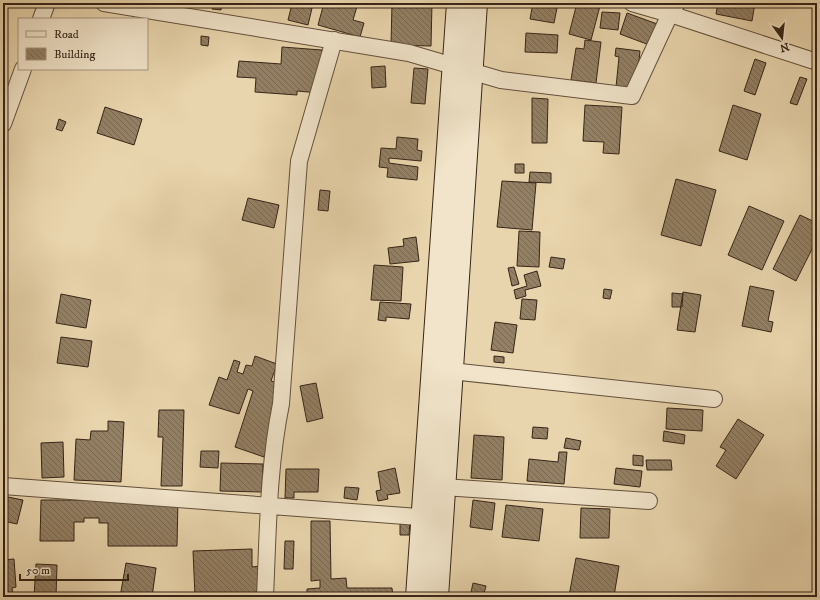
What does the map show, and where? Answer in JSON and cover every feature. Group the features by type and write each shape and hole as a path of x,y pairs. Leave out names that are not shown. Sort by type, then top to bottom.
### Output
{"main road":[{"path":"417,597 432,518 462,68 458,3"},
{"path":"462,68 476,3"},
{"path":"437,597 432,518 443,487 442,370"}],"street":[{"path":"42,18 47,3"},
{"path":"104,3 409,53 502,80 632,96 674,8"},
{"path":"632,3 674,8 817,62"},
{"path":"265,597 269,505 275,436 281,404 299,161 334,40"},
{"path":"3,124 23,70"},
{"path":"442,370 714,399"},
{"path":"3,486 432,518"},
{"path":"443,487 649,501"}],"building":[{"path":"198,3 222,3 221,10 212,9 213,5"},
{"path":"324,3 358,3 353,20 364,23 360,37 318,25"},
{"path":"392,3 432,3 431,46 391,45"},
{"path":"533,3 558,3 554,23 530,19"},
{"path":"577,3 588,3 600,6 591,40 569,34"},
{"path":"718,3 755,3 752,21 716,14"},
{"path":"292,4 312,8 308,25 288,20"},
{"path":"602,12 620,13 618,30 600,28"},
{"path":"627,13 660,25 652,46 620,34"},
{"path":"526,33 558,35 557,53 525,52"},
{"path":"201,36 209,37 208,46 201,45"},
{"path":"585,40 601,42 596,83 571,80 576,48 584,49"},
{"path":"282,47 322,50 319,93 297,91 297,95 255,92 256,78 237,77 239,61 281,64"},
{"path":"616,48 640,51 636,90 616,87 619,57 615,56"},
{"path":"755,59 766,63 755,95 744,91"},
{"path":"385,66 386,87 372,88 371,67"},
{"path":"414,68 428,69 425,104 411,103"},
{"path":"800,77 807,79 797,105 790,103"},
{"path":"532,98 548,99 547,143 532,143"},
{"path":"585,105 622,107 619,154 603,153 604,142 583,141"},
{"path":"733,105 761,114 747,160 719,151"},
{"path":"105,107 142,119 134,145 97,133"},
{"path":"59,119 66,122 62,131 56,129"},
{"path":"397,137 418,139 417,150 422,151 421,161 389,158 389,163 418,167 417,180 387,177 388,168 379,167 381,148 396,149"},
{"path":"515,164 524,164 524,173 515,173"},
{"path":"530,172 551,173 551,183 529,182"},
{"path":"676,179 716,190 701,246 661,235"},
{"path":"502,181 536,183 532,230 497,227"},
{"path":"320,190 330,191 328,211 318,210"},
{"path":"248,198 279,205 274,228 242,220"},
{"path":"749,206 784,221 762,270 728,255"},
{"path":"800,215 817,223 817,239 796,281 773,269"},
{"path":"519,231 540,232 539,267 517,266"},
{"path":"416,237 419,261 390,264 388,248 404,246 403,239"},
{"path":"551,257 565,259 563,269 549,267"},
{"path":"374,265 403,267 401,301 371,300"},
{"path":"514,267 519,284 512,286 508,268"},
{"path":"537,271 541,286 525,290 526,296 516,299 514,290 527,286 524,275"},
{"path":"750,286 774,291 768,321 773,322 771,332 742,326"},
{"path":"604,289 612,290 610,299 603,298"},
{"path":"683,292 701,295 695,332 677,330"},
{"path":"672,293 683,294 682,307 672,307"},
{"path":"61,294 91,300 86,328 56,323"},
{"path":"522,299 537,300 535,320 520,319"},
{"path":"380,302 411,304 409,319 386,317 386,321 378,320"},
{"path":"495,322 517,325 513,353 491,350"},
{"path":"61,337 92,341 88,367 57,363"},
{"path":"255,356 277,364 271,381 279,383 283,398 264,457 235,447 253,391 248,389 239,414 209,405 219,377 227,380 234,360 240,362 237,372 243,374 246,365 252,366"},
{"path":"494,356 504,357 504,363 494,362"},
{"path":"316,383 323,418 307,422 300,386"},
{"path":"667,408 703,410 702,431 666,429"},
{"path":"159,410 184,410 182,486 161,486 163,437 158,437"},
{"path":"738,419 764,435 736,479 716,466 726,450 720,447"},
{"path":"108,421 124,422 121,482 74,480 76,439 90,440 91,431 108,431"},
{"path":"533,427 548,428 547,439 532,438"},
{"path":"664,431 685,435 684,444 663,441"},
{"path":"474,435 504,437 502,480 471,478"},
{"path":"566,438 581,441 579,450 564,448"},
{"path":"63,442 64,477 42,478 41,443"},
{"path":"201,451 219,451 218,468 200,467"},
{"path":"559,452 567,452 564,484 527,481 529,459 558,462"},
{"path":"633,455 643,456 643,466 633,465"},
{"path":"646,460 671,460 672,470 647,470"},
{"path":"221,463 263,464 262,492 220,491"},
{"path":"395,468 400,493 387,495 388,499 378,501 376,491 381,490 378,472"},
{"path":"616,468 642,471 640,487 614,484"},
{"path":"286,469 319,469 318,492 294,492 294,498 285,498"},
{"path":"345,487 359,488 357,500 344,498"},
{"path":"3,496 23,500 17,524 3,521"},
{"path":"41,500 178,500 177,546 108,546 108,523 99,523 99,518 84,518 84,522 74,522 74,541 40,541"},
{"path":"473,500 495,503 492,530 470,527"},
{"path":"506,505 543,509 539,541 502,537"},
{"path":"581,508 610,509 609,538 580,538"},
{"path":"311,521 330,521 331,579 346,578 347,588 392,588 393,597 307,597 307,589 320,588 320,580 311,581"},
{"path":"400,521 410,521 409,535 400,535"},
{"path":"285,541 294,541 293,569 284,569"},
{"path":"252,549 252,567 260,566 261,593 195,596 193,551"},
{"path":"576,558 619,566 614,596 602,594 601,597 569,596"},
{"path":"14,559 16,587 12,588 13,597 3,597 3,560"},
{"path":"126,563 156,568 152,597 120,597"},
{"path":"36,564 57,565 56,597 34,597"},
{"path":"473,583 486,586 483,597 470,597"}]}
